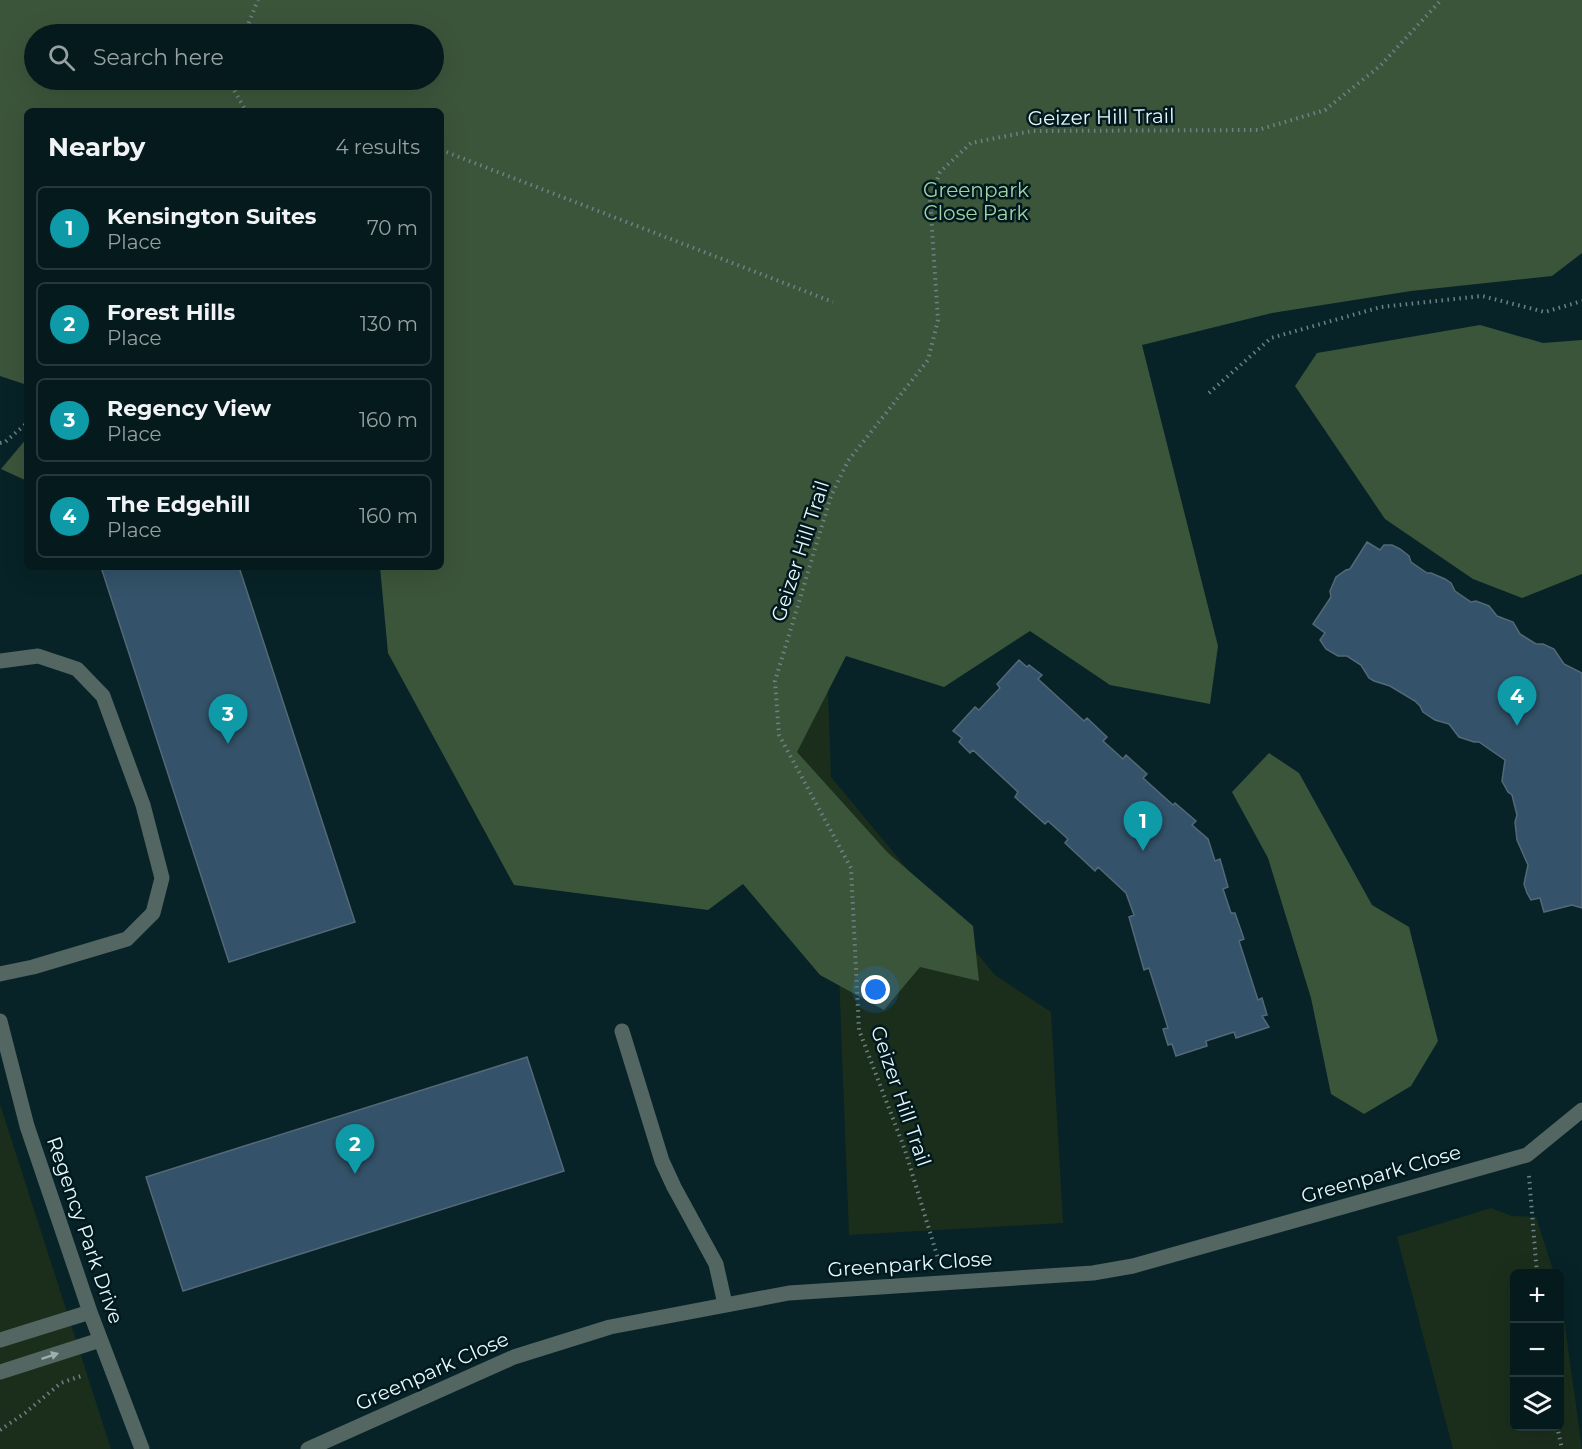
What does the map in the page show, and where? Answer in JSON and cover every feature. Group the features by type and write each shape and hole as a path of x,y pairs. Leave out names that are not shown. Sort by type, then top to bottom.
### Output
{"street":[{"path":"0,661 38,656 76,669 103,696 142,805 162,878 153,913 127,939 0,975"},
{"name":"Regency Park Drive","path":"0,1022 27,1126 90,1312 142,1449"},
{"path":"622,1031 662,1161 716,1264 725,1304"},
{"path":"1527,1155 1582,1110"},
{"name":"Greenpark Close","path":"308,1449 514,1357 610,1327 789,1293 1093,1273 1133,1266 1527,1155"},
{"path":"0,1340 90,1312"},
{"path":"0,1372 100,1340"}],"path":[{"path":"248,24 258,0"},
{"name":"Geizer Hill Trail","path":"945,1282 905,1150 859,1030 851,868 779,735 775,681 831,496 848,461 928,360 938,320 930,199 940,172 971,143 1032,131 1258,130 1324,110 1380,66 1441,0"},
{"path":"234,90 244,108"},
{"path":"444,151 833,302"},
{"path":"1209,393 1271,338 1380,307 1482,296 1545,312 1582,301"},
{"path":"0,442 5,442 24,426"},
{"path":"1527,1155 1537,1269"},
{"path":"0,1430 61,1383 81,1376"},
{"path":"1558,1431 1562,1449"}],"green space":[{"name":"Greenpark Close Park","path":"0,0 1582,0 1582,253 1552,276 1411,291 1272,313 1142,345 1218,646 1210,704 1110,685 1030,631 944,687 846,656 797,752 888,853 973,926 979,981 920,967 884,1010 820,975 743,884 708,910 514,885 388,653 380,570 444,570 444,108 24,108 24,384 0,376"},
{"path":"1582,0 1134,273 826,636 831,777 995,975 1051,1012 1063,1223 849,1235 834,843 746,847 818,416"},
{"path":"1480,325 1543,343 1582,340 1582,574 1522,598 1473,579 1385,519 1295,386 1317,353"},
{"path":"24,442 24,480 1,469"},
{"path":"1269,753 1299,773 1372,905 1409,927 1438,1041 1411,1086 1364,1114 1331,1094 1311,998 1268,858 1232,792"},
{"path":"0,1104 111,1449 0,1449"},
{"path":"1491,1208 1512,1216 1536,1217 1553,1269 1510,1269 1510,1431 1564,1431 1564,1319 1582,1449 1453,1449 1397,1237"}],"building":[{"path":"1367,542 1380,550 1384,545 1392,545 1400,549 1409,556 1411,562 1427,573 1445,579 1451,583 1455,591 1471,602 1476,601 1489,606 1497,616 1513,622 1520,634 1536,644 1543,644 1554,649 1564,664 1582,673 1582,908 1572,905 1544,912 1540,898 1531,900 1527,893 1524,884 1528,865 1517,840 1515,822 1517,815 1512,795 1502,781 1505,760 1479,742 1459,737 1449,724 1435,720 1423,712 1415,701 1390,686 1369,678 1361,665 1347,656 1338,656 1326,649 1320,640 1325,633 1313,624 1331,597 1330,591 1336,577 1350,569"},
{"path":"102,570 240,570 355,922 229,962"},
{"path":"1019,660 1042,675 1038,679 1084,721 1087,718 1107,737 1103,741 1123,759 1126,755 1147,774 1143,778 1173,805 1175,803 1196,821 1192,825 1208,839 1215,861 1220,859 1228,887 1223,889 1231,913 1235,913 1244,939 1239,941 1258,1000 1262,998 1267,1015 1262,1016 1269,1027 1236,1038 1234,1032 1206,1041 1207,1046 1176,1056 1172,1044 1168,1045 1163,1029 1168,1028 1149,968 1144,970 1129,917 1134,915 1126,893 1098,867 1095,871 1065,843 1068,839 1048,821 1045,824 1015,797 1018,792 973,750 970,753 959,742 962,738 953,731 975,707 979,710 1000,688 997,684"},
{"path":"527,1057 564,1171 183,1291 146,1177"}],"place":[{"name":"The Edgehill","path":"1517,726"},
{"name":"Regency View","path":"228,744"},
{"name":"Kensington Suites","path":"1143,851"},
{"name":"Forest Hills","path":"355,1174"}]}
